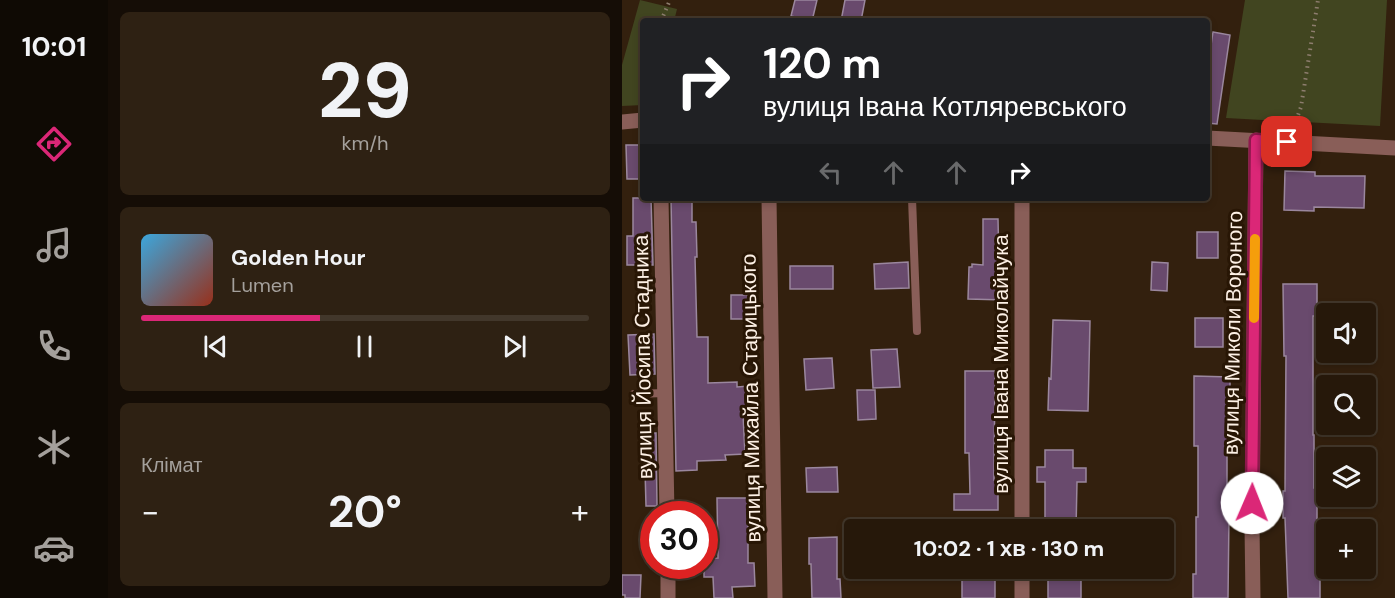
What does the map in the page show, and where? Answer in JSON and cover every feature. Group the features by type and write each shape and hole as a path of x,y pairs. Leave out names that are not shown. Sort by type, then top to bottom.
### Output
{"street":[{"path":"622,122 640,120"},
{"path":"1210,138 1394,148"},
{"name":"вулиця Миколи Вороного","path":"1253,598 1256,140"},
{"name":"вулиця Йосипа Стадника","path":"661,201 667,501"},
{"name":"вулиця Михайла Старицького","path":"769,201 775,598"},
{"name":"вулиця Івана Миколайчука","path":"1022,201 1022,519"},
{"path":"668,579 668,598"},
{"path":"1022,579 1022,598"}],"lane":[{"path":"912,201 917,331"},
{"path":"634,394 665,393"}],"path":[{"path":"662,18 670,0"},
{"path":"1287,142 1301,107 1318,0"}],"green space":[{"path":"640,0 677,9 675,18 640,18 640,105 622,106 622,65"},
{"path":"1245,0 1387,0 1380,126 1226,118"}],"building":[{"path":"795,0 817,0 813,18 791,16"},
{"path":"845,0 865,0 862,18 842,18"},
{"path":"1213,32 1230,35 1217,124 1210,123 1210,52"},
{"path":"626,145 640,145 640,179 627,179"},
{"path":"1285,171 1315,172 1315,176 1365,176 1364,208 1314,207 1314,211 1284,210"},
{"path":"633,198 640,198 640,201 651,201 653,265 627,265 627,236 633,236"},
{"path":"671,201 692,201 692,222 696,222 697,337 708,337 708,383 737,382 737,387 749,386 750,414 743,414 745,454 725,455 726,460 697,461 697,470 676,471"},
{"path":"983,219 998,219 999,265 1006,265 1005,300 968,299 969,267 972,267 972,264 983,265"},
{"path":"1197,232 1218,232 1218,258 1197,258"},
{"path":"908,262 909,288 875,289 874,264"},
{"path":"1152,262 1168,263 1167,291 1151,290"},
{"path":"790,266 833,266 833,289 790,289"},
{"path":"1283,284 1317,284 1316,316 1313,316 1313,435 1314,488 1316,488 1317,507 1316,579 1320,579 1320,598 1288,598 1285,518 1283,518 1286,356 1284,356"},
{"path":"731,295 755,295 755,319 731,319"},
{"path":"1195,318 1223,318 1223,347 1195,347"},
{"path":"1053,320 1090,321 1088,411 1048,410"},
{"path":"654,334 655,374 630,375 628,335"},
{"path":"897,349 900,387 873,388 871,350"},
{"path":"832,358 834,388 806,390 804,359"},
{"path":"965,371 995,371 994,480 998,480 998,510 954,510 954,494 970,494 969,453 965,453"},
{"path":"1194,376 1230,377 1230,447 1227,446 1228,598 1193,598 1193,574 1196,574 1196,517 1198,517 1198,446 1194,446"},
{"path":"857,390 875,390 876,419 858,420"},
{"path":"644,433 656,433 657,501 646,501"},
{"path":"1045,450 1073,450 1073,468 1086,468 1086,482 1077,482 1076,519 1045,519 1045,482 1037,482 1037,467 1045,467"},
{"path":"837,467 838,492 807,492 806,468"},
{"path":"717,498 748,498 748,563 754,563 755,586 732,587 733,598 714,598 713,579 718,579"},
{"path":"837,537 837,579 840,579 841,598 812,598 809,538"},
{"path":"622,575 640,575 640,598 625,598 625,595 622,595"},
{"path":"962,579 995,579 995,598 962,598"},
{"path":"1048,579 1081,579 1081,598 1048,598"}],"slow traffic":[{"path":"1254,318 1255,239"}],"route":[{"path":"1252,503 1256,140 1287,142"}]}
